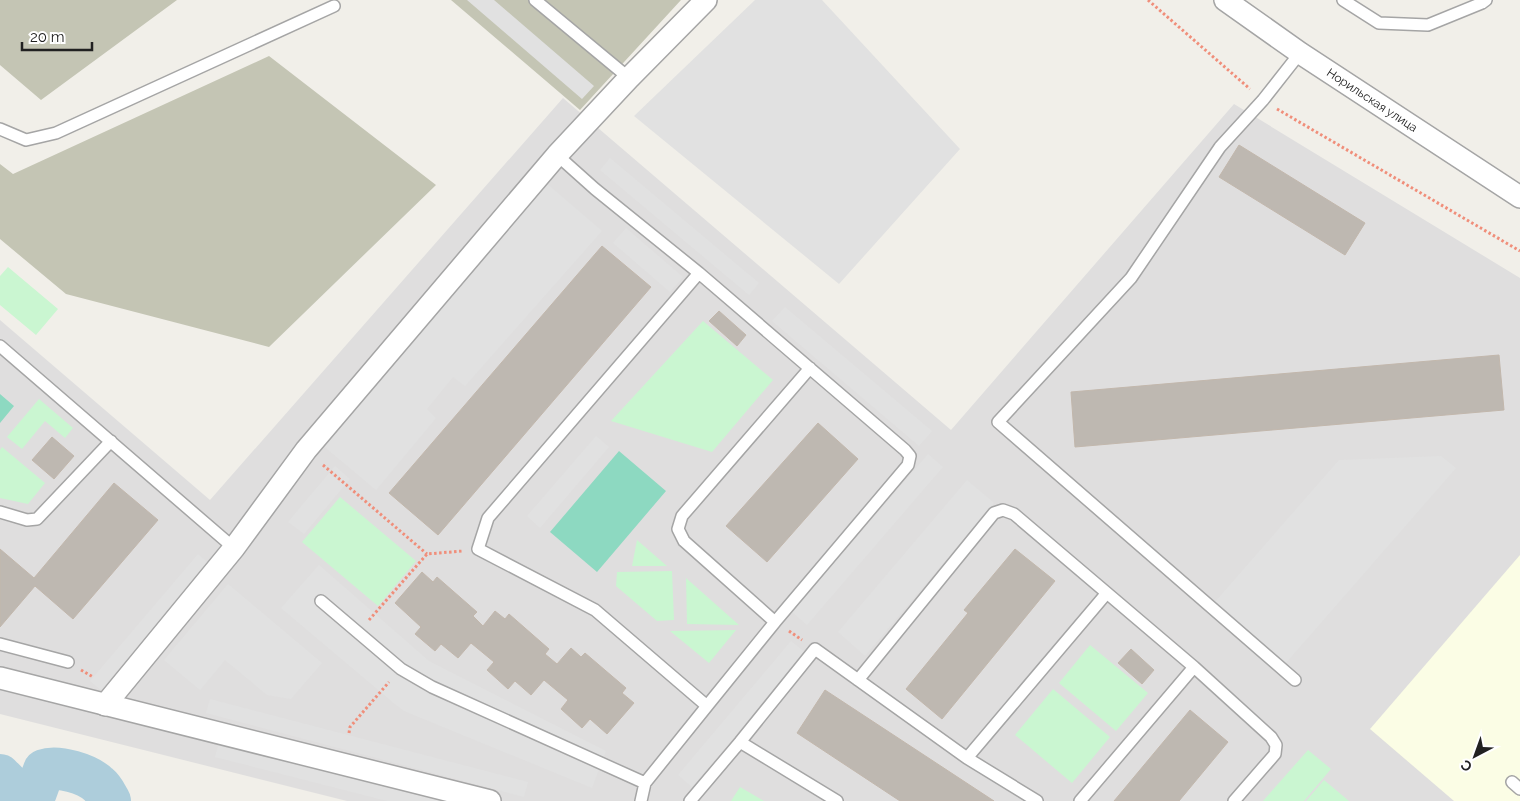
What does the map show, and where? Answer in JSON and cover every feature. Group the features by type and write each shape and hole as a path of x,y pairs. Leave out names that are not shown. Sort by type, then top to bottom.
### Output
{"street":[{"path":"105,705 234,548 306,450 557,155 706,0"},
{"name":"Норильская улица","path":"1225,0 1300,53 1520,198"},
{"path":"0,678 490,801"}],"lane":[{"path":"535,0 629,78"},
{"path":"1343,0 1379,23 1428,25 1486,0"},
{"path":"0,129 26,140 56,133 334,6"},
{"path":"1295,680 998,422 1131,278 1220,147 1262,100 1300,53"},
{"path":"557,155 595,189 699,273 910,456 908,465 775,622 645,783 641,801"},
{"path":"699,273 488,518 478,550 595,610 707,706"},
{"path":"0,346 234,548"},
{"path":"775,622 684,541 678,529 682,516 810,368"},
{"path":"0,512 27,520 38,519 111,441"},
{"path":"858,680 994,514 1003,510 1014,514 1194,667 1271,737 1276,745 1274,754 1234,801"},
{"path":"967,758 1106,594"},
{"path":"321,601 401,669 432,687 645,783"},
{"path":"0,644 68,662"},
{"path":"690,801 815,649 967,758 1037,801"},
{"path":"1080,801 1194,667"},
{"path":"740,742 837,801"}],"path":[{"path":"1148,0 1262,100 1520,251"},
{"path":"306,450 427,554"},
{"path":"358,633 427,554 478,550"},
{"path":"775,622 815,649"},
{"path":"349,732 350,727 382,691"}],"shaded area":[{"path":"0,0 177,0 41,100 0,65"},
{"path":"451,0 681,0 580,110"},
{"path":"467,0 494,0 594,86 582,99"},
{"path":"755,0 822,0 960,149 839,284 634,116"},
{"path":"269,56 436,185 269,347 66,294 0,239 0,164 13,174"},
{"path":"563,98 951,430 1234,104 1520,278 1520,801 347,801 0,714 0,320 210,500"},
{"path":"610,158 759,283 749,295 600,170"},
{"path":"546,183 602,231 465,386 453,377 427,409 436,418 376,490 321,444"},
{"path":"626,228 683,277 670,292 613,243"},
{"path":"785,307 932,431 919,446 772,321"},
{"path":"596,436 609,447 540,528 527,516"},
{"path":"928,454 943,467 807,625 792,612"},
{"path":"1441,456 1456,468 1285,664 1214,603 1339,460"},
{"path":"335,466 350,479 304,534 288,522"},
{"path":"967,480 994,503 865,656 838,632"},
{"path":"198,554 208,563 101,690 90,681"},
{"path":"1520,555 1520,801 1454,801 1370,729"},
{"path":"319,565 429,661 606,751 592,788 404,711 396,705 281,608"},
{"path":"228,584 322,663 291,699 267,695 225,660 200,690 164,660"},
{"path":"791,641 806,653 692,787 678,775"},
{"path":"210,699 528,782 524,797 206,713"},
{"path":"219,742 448,801 387,801 215,757"}],"green space":[{"path":"8,267 58,309 36,335 0,305 0,276"},
{"path":"703,321 773,380 712,452 611,421"},
{"path":"0,394 14,406 0,423"},
{"path":"39,399 73,428 65,438 45,421 22,449 7,437"},
{"path":"2,447 45,483 28,504 0,498 0,450"},
{"path":"619,451 666,491 597,572 550,532"},
{"path":"340,497 416,561 378,606 302,542"},
{"path":"637,540 667,566 632,566"},
{"path":"672,571 674,620 657,621 616,586 617,572"},
{"path":"686,578 739,625 687,624"},
{"path":"736,630 709,663 670,631"},
{"path":"1090,645 1148,693 1116,731 1059,683"},
{"path":"1053,689 1110,737 1072,783 1015,735"},
{"path":"1308,750 1331,769 1304,801 1263,801"},
{"path":"1324,780 1349,801 1306,801"},
{"path":"740,787 764,801 731,801"}],"building":[{"path":"1239,145 1365,223 1345,255 1219,177"},
{"path":"602,246 651,287 438,535 389,493"},
{"path":"719,311 746,335 737,346 709,321"},
{"path":"1499,355 1504,410 1075,447 1071,392"},
{"path":"818,423 858,459 767,562 726,526"},
{"path":"52,437 74,456 54,479 32,460"},
{"path":"114,483 158,520 73,619 35,586 0,627 0,549 34,578"},
{"path":"1015,549 1055,581 942,719 906,689 968,613 964,610"},
{"path":"422,572 433,582 437,577 477,612 473,616 483,626 495,611 505,619 509,614 549,649 545,654 557,664 571,648 581,657 585,653 626,688 622,693 634,703 607,734 590,719 582,728 561,709 568,700 544,680 531,695 515,681 508,689 487,670 494,662 471,643 458,658 441,644 435,651 415,634 421,627 395,603"},
{"path":"1131,649 1154,670 1142,684 1118,663"},
{"path":"825,690 994,801 900,801 797,733"},
{"path":"1190,710 1228,742 1179,801 1114,801"}],"waterway":[{"path":"0,775 20,793 30,794 36,792 44,770 65,770 88,777 94,781 102,788 110,801"}]}
